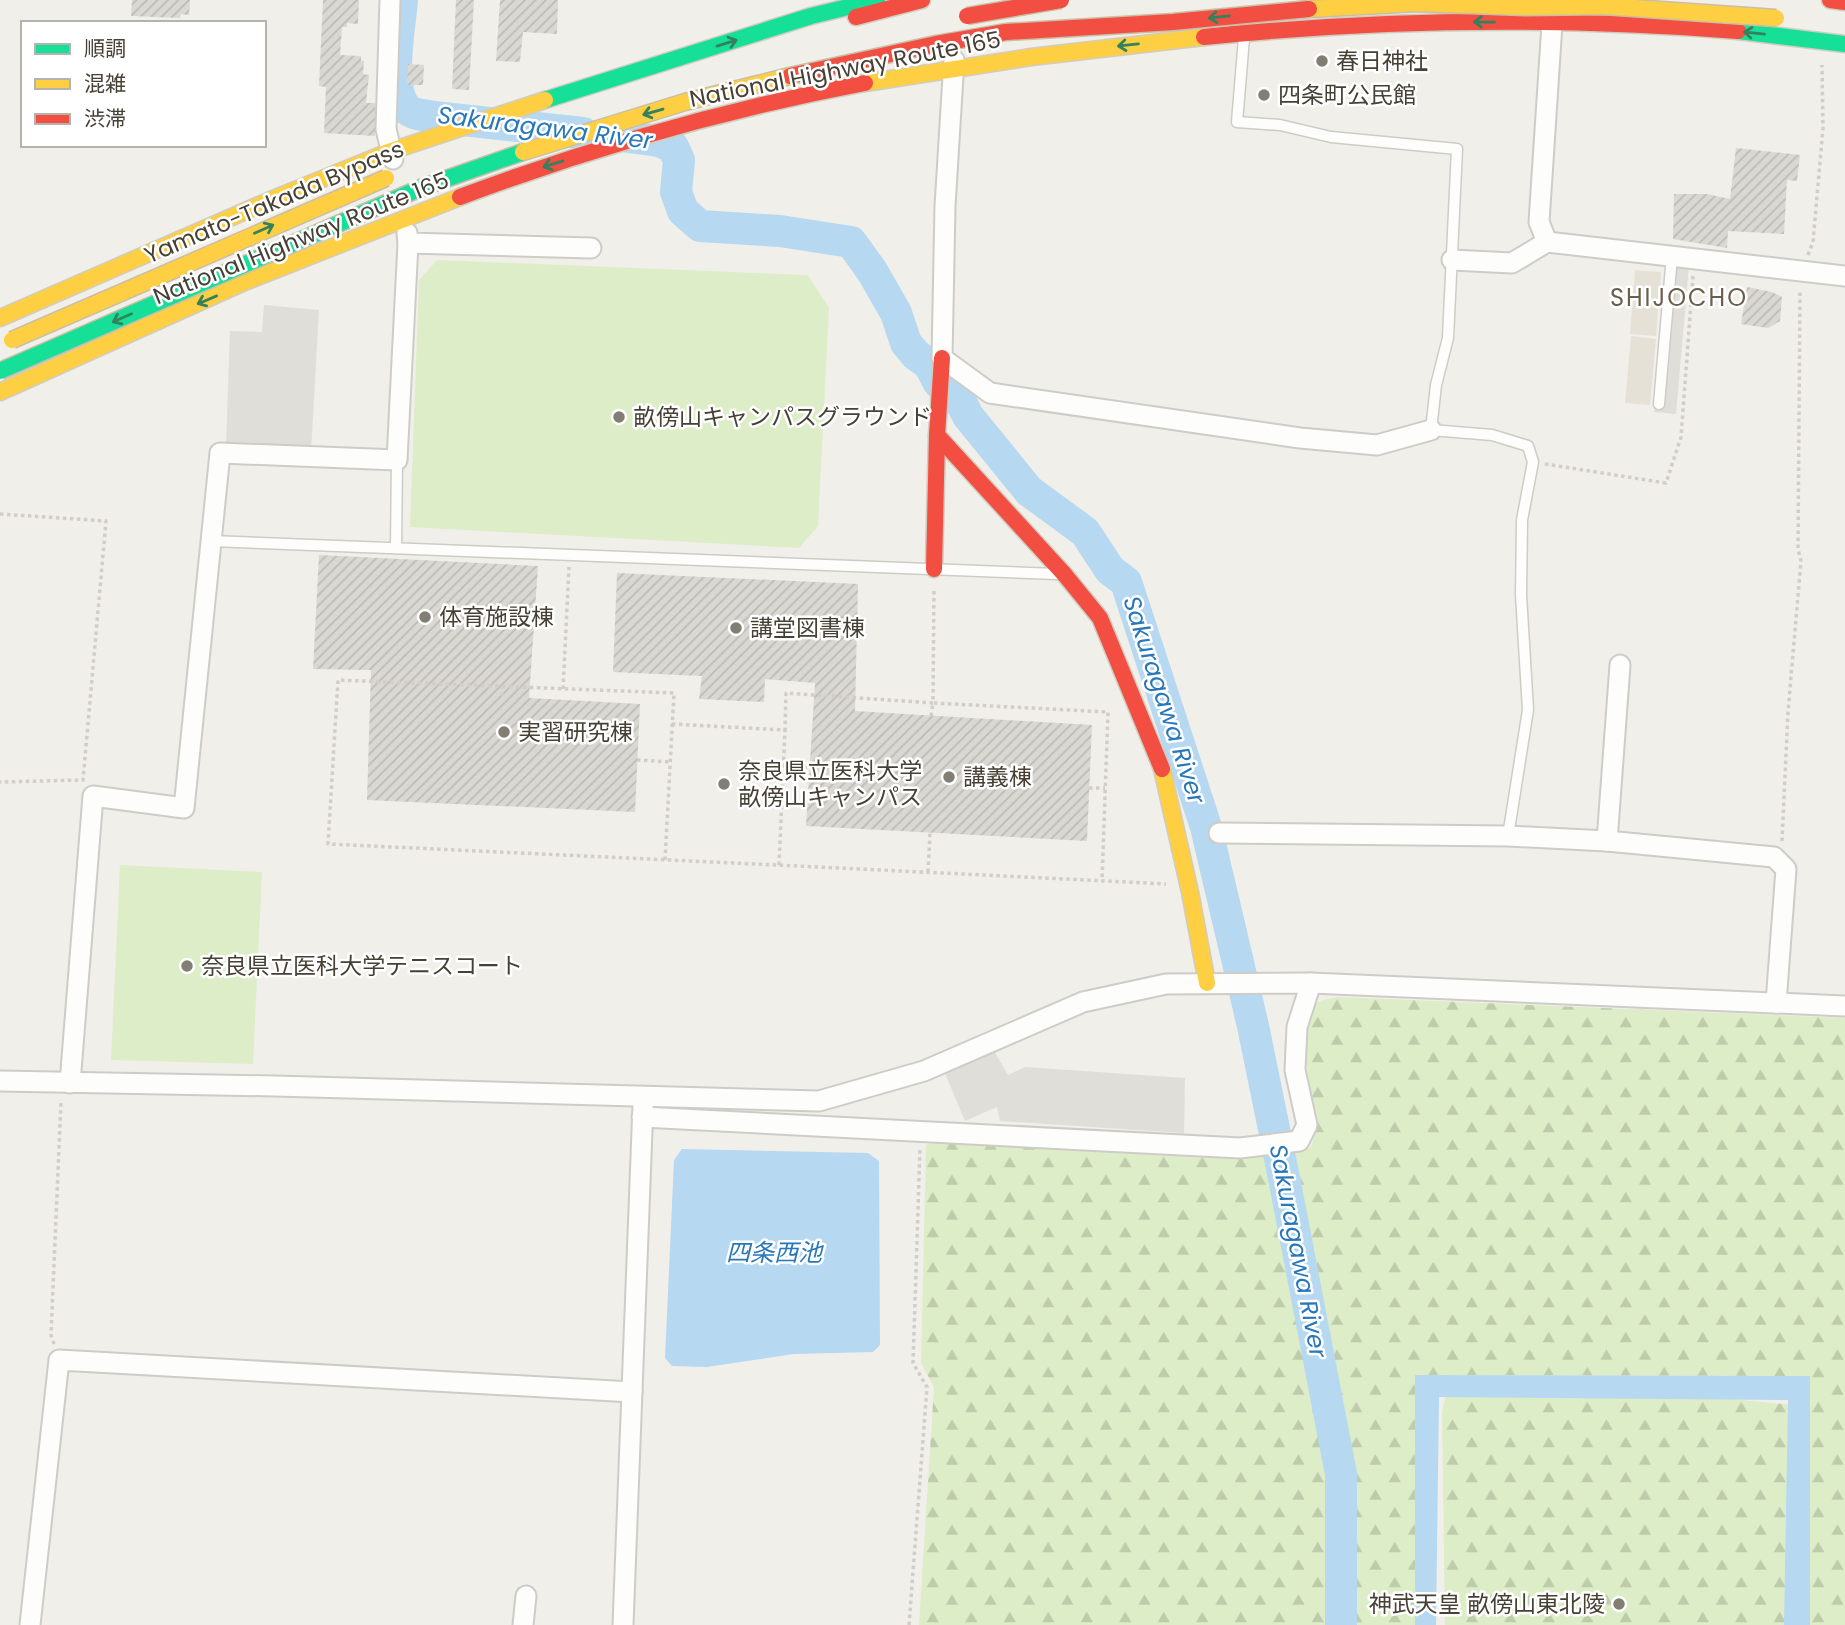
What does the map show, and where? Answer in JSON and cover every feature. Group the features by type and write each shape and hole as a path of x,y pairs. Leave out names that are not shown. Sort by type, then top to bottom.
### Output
{"main road":[{"name":"National Highway Route 165","path":"0,318 273,199 391,151 811,16 877,0"},
{"path":"747,53 820,26 922,0"},
{"path":"946,20 1061,0"},
{"name":"Yamato-Takada Bypass","path":"0,370 423,187 559,139 685,102 827,67 1006,32 1235,0"},
{"path":"1552,24 1554,0"},
{"path":"1830,0 1845,2"},
{"path":"1006,32 1173,22 1301,9 1417,3 1525,7 1604,6 1783,18"},
{"name":"National Highway Route 165","path":"0,392 127,334 405,216 537,170 657,132 767,103 953,67 1060,52 1340,25 1453,22 1709,29 1845,44"},
{"name":"Yamato-Takada Bypass","path":"0,345 403,170"},
{"path":"934,569 942,358"},
{"path":"937,435 1065,575 1100,618 1162,768 1189,885 1207,983"}],"street":[{"path":"66,1083 93,796 184,808 220,453 397,460 408,243 405,216 386,129 390,0"},
{"path":"963,0 953,67 945,206 942,358 990,393 1300,438 1377,445 1431,430"},
{"path":"1245,34 1246,0"},
{"path":"1547,242 1539,222 1552,24"},
{"path":"1452,260 1513,263 1547,242 1845,276"},
{"path":"408,243 591,248"},
{"path":"1607,841 1620,665"},
{"path":"1219,834 1508,836 1607,841 1774,857 1786,869 1776,1003"},
{"path":"0,1081 275,1086 643,1107 920,1130 1240,1148 1299,1141 1307,1125 1295,1070 1297,1027 1311,983"},
{"path":"643,1107 820,1101 924,1071 1083,1002 1166,984 1311,983 1845,1006"},
{"path":"623,1625 643,1107"},
{"path":"30,1625 59,1360 632,1392"},
{"path":"523,1625 526,1596"}],"lane":[{"path":"1245,34 1237,122 1280,125 1331,137 1457,149 1448,338 1436,386 1431,430 1492,435 1528,446 1533,462 1522,520 1521,595 1528,710 1508,836"},
{"path":"1659,404 1672,256"},
{"path":"396,548 397,460"},
{"path":"211,541 1065,575"}],"path":[{"path":"1781,864 1788,712 1801,561 1797,549 1801,272 1813,242 1815,229 1824,128 1822,40"},
{"path":"0,514 106,521 83,780 0,782"},
{"path":"563,689 570,555"},
{"path":"931,716 934,569"},
{"path":"665,860 674,693 338,680 328,844 1189,885"},
{"path":"502,686 502,696"},
{"path":"779,865 786,693 1108,712 1102,881"},
{"path":"672,724 785,730"},
{"path":"637,760 671,762"},
{"path":"783,766 810,767"},
{"path":"1089,788 1105,788"},
{"path":"928,873 930,833"},
{"path":"59,1360 51,1335 66,1083"},
{"path":"909,1625 927,1387 913,1363 920,1130"}],"shaded area":[{"path":"1667,263 1689,265 1676,414 1654,412"},
{"path":"1635,270 1661,272 1656,336 1630,334"},
{"path":"264,305 319,310 311,452 226,445 230,331 262,332"},
{"path":"1631,336 1656,339 1650,405 1625,403"},
{"path":"994,1051 1008,1075 1025,1067 1185,1078 1184,1133 1000,1121 997,1107 965,1121 944,1071"}],"green space":[{"name":"畝傍山キャンパスグラウンド","path":"437,260 808,275 829,308 818,526 799,548 410,527 419,280"},
{"name":"奈良県立医科大学テニスコート","path":"120,865 262,872 253,1064 111,1060"},
{"path":"1337,997 1845,1018 1845,1625 1810,1625 1810,1376 1416,1375 1415,1625 919,1625 934,1387 921,1363 926,1145 936,1140 1224,1154 1306,1150 1313,1140 1314,1125 1307,1062 1307,1021 1315,1005"},
{"path":"1446,1394 1721,1398 1793,1405 1789,1625 1445,1625 1442,1412"}],"water":[{"name":"四条西池","path":"682,1149 868,1153 879,1161 880,1345 873,1352 794,1354 707,1367 672,1366 665,1358 674,1160"},
{"path":"1415,1375 1810,1376 1810,1625 1784,1625 1788,1400 1439,1397 1436,1625 1415,1625"}],"building":[{"path":"132,0 190,0 189,15 181,14 180,18 131,16"},
{"path":"323,0 359,0 358,24 347,23 347,27 342,27 340,55 361,56 361,61 364,61 363,74 369,75 366,103 375,103 375,136 324,133 326,87 319,86"},
{"path":"456,0 474,0 469,90 452,89"},
{"path":"500,0 558,0 557,34 523,32 520,62 496,61"},
{"path":"408,64 424,65 423,85 407,85"},
{"path":"1736,148 1800,155 1797,181 1787,180 1784,234 1728,231 1727,248 1673,239 1674,194 1707,194 1730,199"},
{"path":"1747,287 1782,297 1780,321 1768,328 1741,324"},
{"path":"319,555 538,566 529,698 640,704 635,812 367,800 371,670 313,669"},
{"path":"617,573 858,584 855,711 1092,725 1087,841 806,826 815,683 765,679 764,702 699,699 702,676 613,672"}],"waterway":[{"name":"Sakuragawa River","path":"402,0 396,73 401,100 407,109 416,114 434,117 583,133"},
{"name":"Sakuragawa River","path":"628,137 659,141 673,147 679,160 676,192 683,211 700,226 780,231 851,242 872,271 896,313 906,343 916,355 929,364 939,383 951,383 968,416 1029,491 1085,532 1110,570 1126,582 1206,827 1253,1026 1341,1474 1341,1625"}],"traffic: fast":[{"path":"545,100 811,16 877,0"},
{"path":"1738,31 1845,44"},
{"path":"0,371 423,187 523,152"}],"traffic: slow":[{"path":"1309,9 1417,3 1525,7 1604,6 1776,18"},
{"path":"865,83 1031,57 1204,37"},
{"path":"523,152 685,102 790,76"},
{"path":"0,318 273,199 391,151 545,100"},
{"path":"12,340 386,178"},
{"path":"0,392 242,283 460,197"},
{"path":"1162,769 1207,983"}],"traffic: jam":[{"path":"856,17 922,0"},
{"path":"967,16 1061,0"},
{"path":"1830,0 1845,2"},
{"path":"790,76 936,44 1006,32 1173,22 1309,9"},
{"path":"1204,37 1337,26 1471,22 1671,26 1738,31"},
{"path":"460,197 559,162 660,131 813,93 865,83"},
{"path":"942,358 937,435 1065,575 1100,618 1162,769"},
{"path":"934,569 937,435"}],"place":[{"name":"春日神社","path":"1322,61"},
{"name":"四条町公民館","path":"1264,95"},
{"name":"畝傍山キャンパスグラウンド","path":"619,417"},
{"name":"体育施設棟","path":"425,617"},
{"name":"講堂図書棟","path":"736,628"},
{"name":"実習研究棟","path":"504,732"},
{"name":"講義棟","path":"949,777"},
{"name":"奈良県立医科大学 畝傍山キャンパス","path":"724,784"},
{"name":"奈良県立医科大学テニスコート","path":"187,966"},
{"name":"神武天皇 畝傍山東北陵","path":"1619,1604"}],"district":[{"name":"SHIJOCHO","path":"1679,298"}]}
